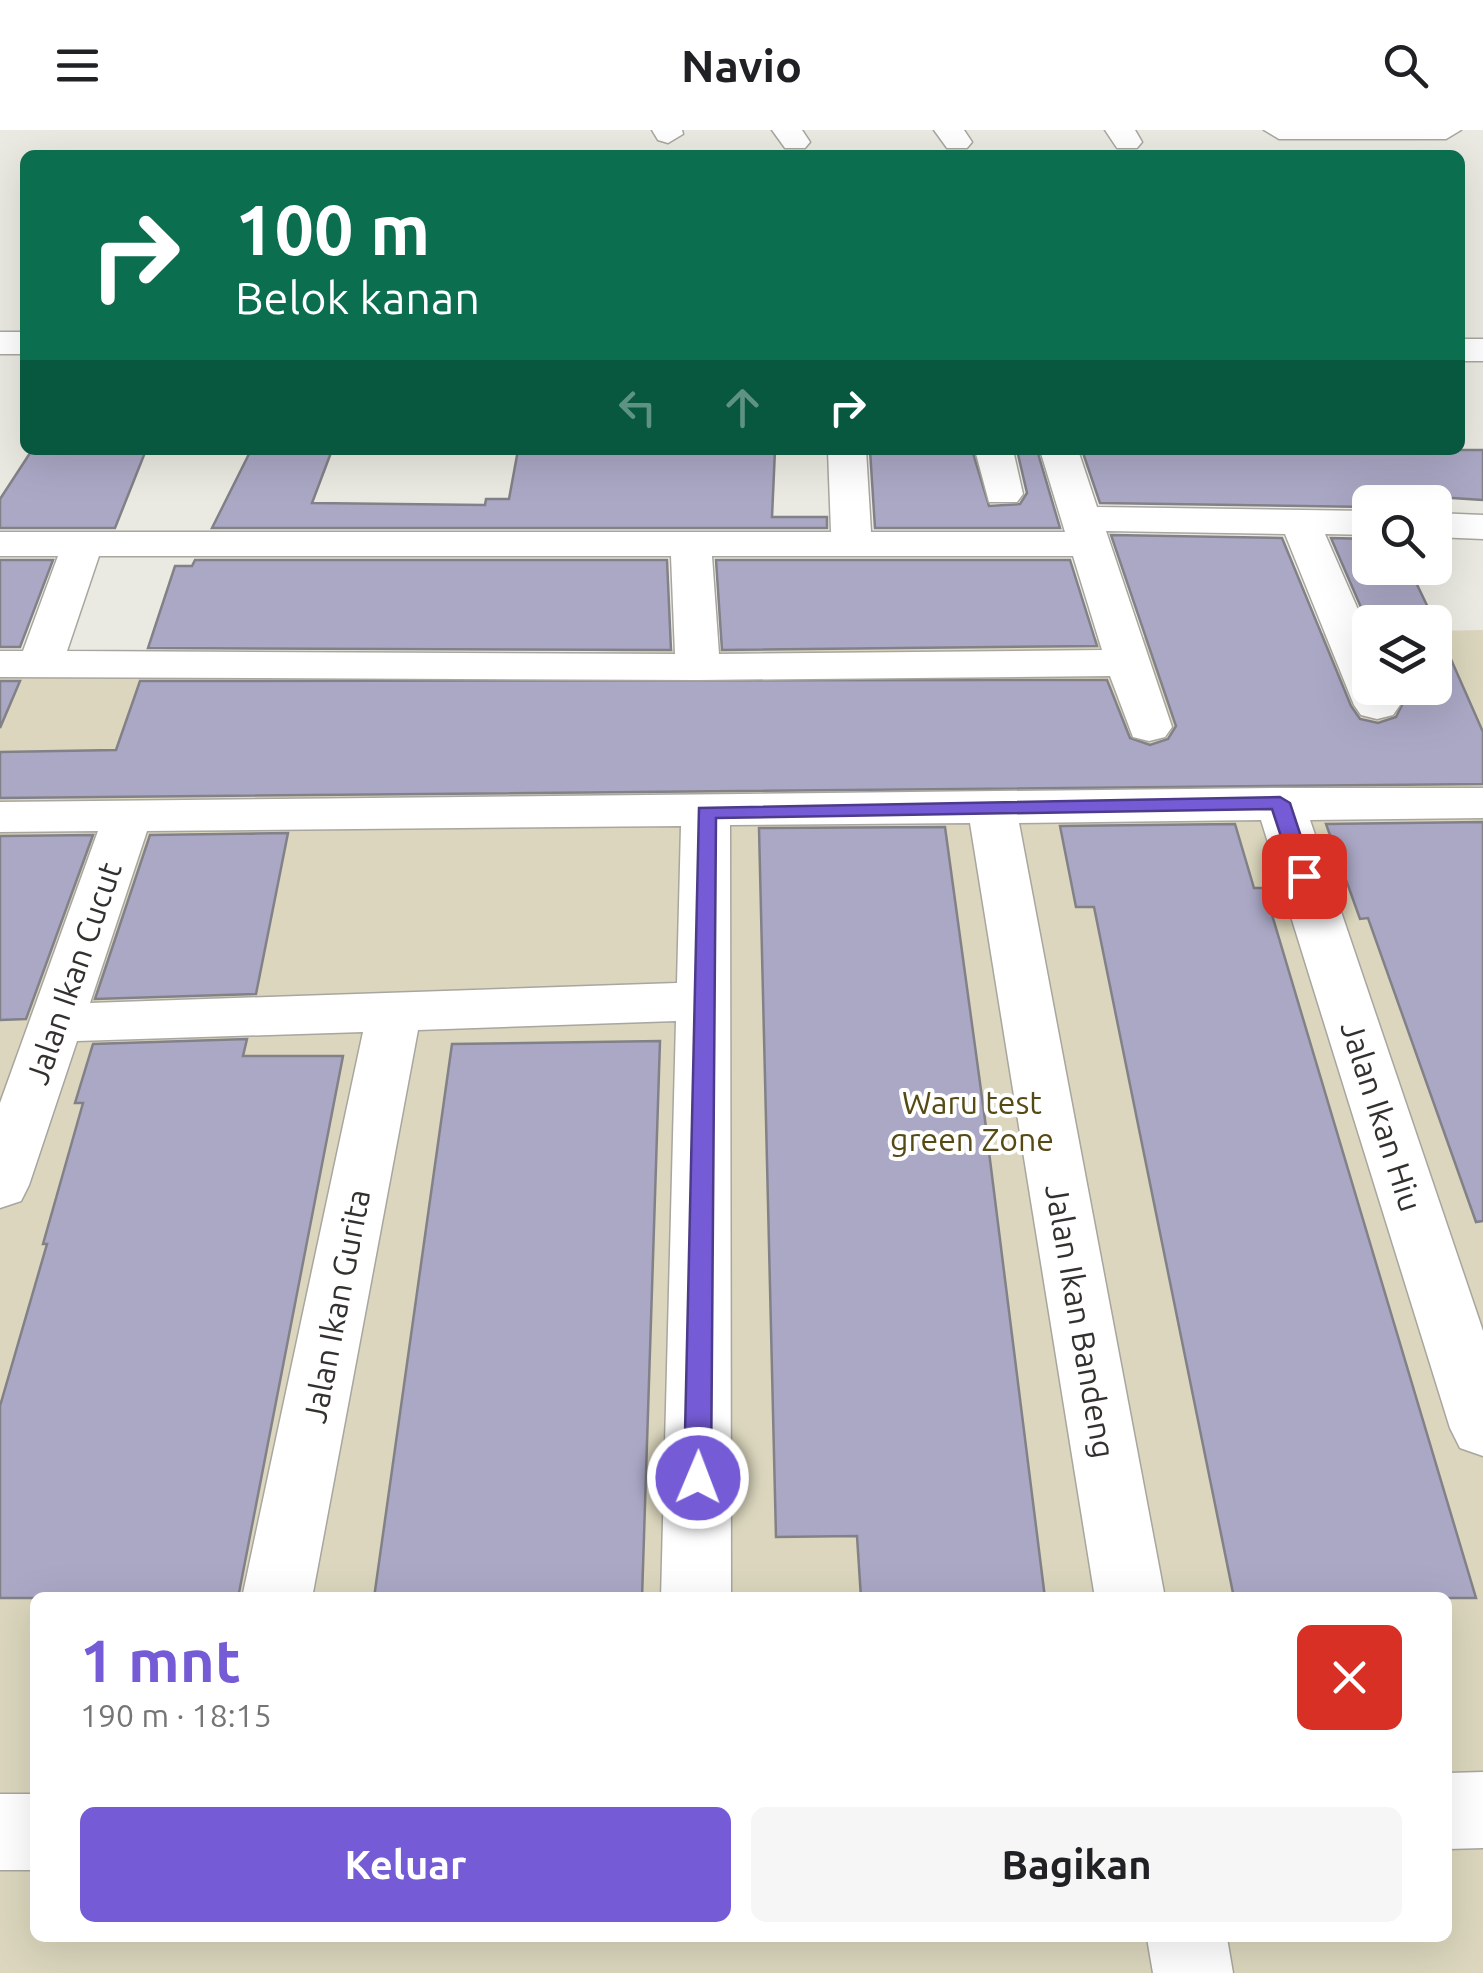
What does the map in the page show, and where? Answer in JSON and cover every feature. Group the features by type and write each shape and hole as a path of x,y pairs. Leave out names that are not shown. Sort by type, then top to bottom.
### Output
{"street":[{"path":"1279,130 1464,137"},
{"path":"1369,150 1464,137"},
{"path":"846,455 852,546"},
{"path":"995,455 1003,494"},
{"path":"1061,455 1149,727"},
{"path":"1300,522 1377,706"},
{"path":"0,544 852,546 1085,532 1352,523"},
{"path":"1452,525 1483,527"},
{"path":"82,546 20,664 698,667 1129,663"},
{"path":"692,546 698,667"},
{"name":"Jalan Ikan Hiu","path":"1280,803 1483,1428"},
{"path":"0,816 1483,804"},
{"name":"Jalan Ikan Bandeng","path":"992,808 1129,1592"},
{"path":"696,1592 706,812"},
{"name":"Jalan Ikan Cucut","path":"0,1186 127,817"},
{"path":"55,1023 704,1001"},
{"name":"Jalan Ikan Gurita","path":"277,1592 394,1014"},
{"path":"1452,1811 1483,1810"},
{"path":"0,1832 30,1832"},
{"path":"1188,1942 1192,1973"}],"green space":[{"name":"Waru test green Zone","path":"1483,630 1483,1973 0,1973 0,667 1352,632 1352,705 1452,705 1452,631"}],"building":[{"path":"1465,450 1483,450 1483,500 1452,498 1452,485 1352,485 1352,507 1100,503 1084,455 1465,455"},
{"path":"29,455 144,455 115,528 0,528 0,499"},
{"path":"248,455 330,455 312,503 485,505 486,499 509,499 517,455 775,455 772,517 827,517 827,528 212,528"},
{"path":"870,455 974,455 989,506 1020,504 1027,493 1018,455 1038,455 1060,528 875,528"},
{"path":"1111,535 1282,538 1351,706 1360,719 1378,723 1396,717 1402,705 1452,705 1452,662 1483,732 1483,784 0,798 0,752 116,750 140,681 1107,680 1130,738 1150,745 1168,739 1176,726"},
{"path":"1331,538 1352,539 1352,585 1417,585 1427,605 1360,605"},
{"path":"0,560 53,560 20,647 0,647"},
{"path":"195,560 667,560 671,650 148,648 175,566 192,566"},
{"path":"716,560 1070,560 1097,646 722,650"},
{"path":"0,681 20,681 0,728"},
{"path":"1483,822 1483,1221 1476,1222 1368,918 1360,919 1326,824"},
{"path":"1235,824 1254,888 1264,888 1476,1598 1452,1598 1452,1592 1233,1592 1094,907 1076,907 1060,826"},
{"path":"945,827 1044,1592 861,1592 857,1536 776,1537 759,828"},
{"path":"288,833 256,994 95,999 150,835"},
{"path":"93,835 26,1019 0,1020 0,836"},
{"path":"247,1039 243,1056 343,1056 239,1592 30,1592 30,1598 0,1598 0,1406 47,1244 43,1244 83,1103 75,1103 93,1044"},
{"path":"660,1041 642,1592 375,1592 452,1044"}],"route":[{"path":"698,1478 706,812 1280,803 1304,876"}]}
